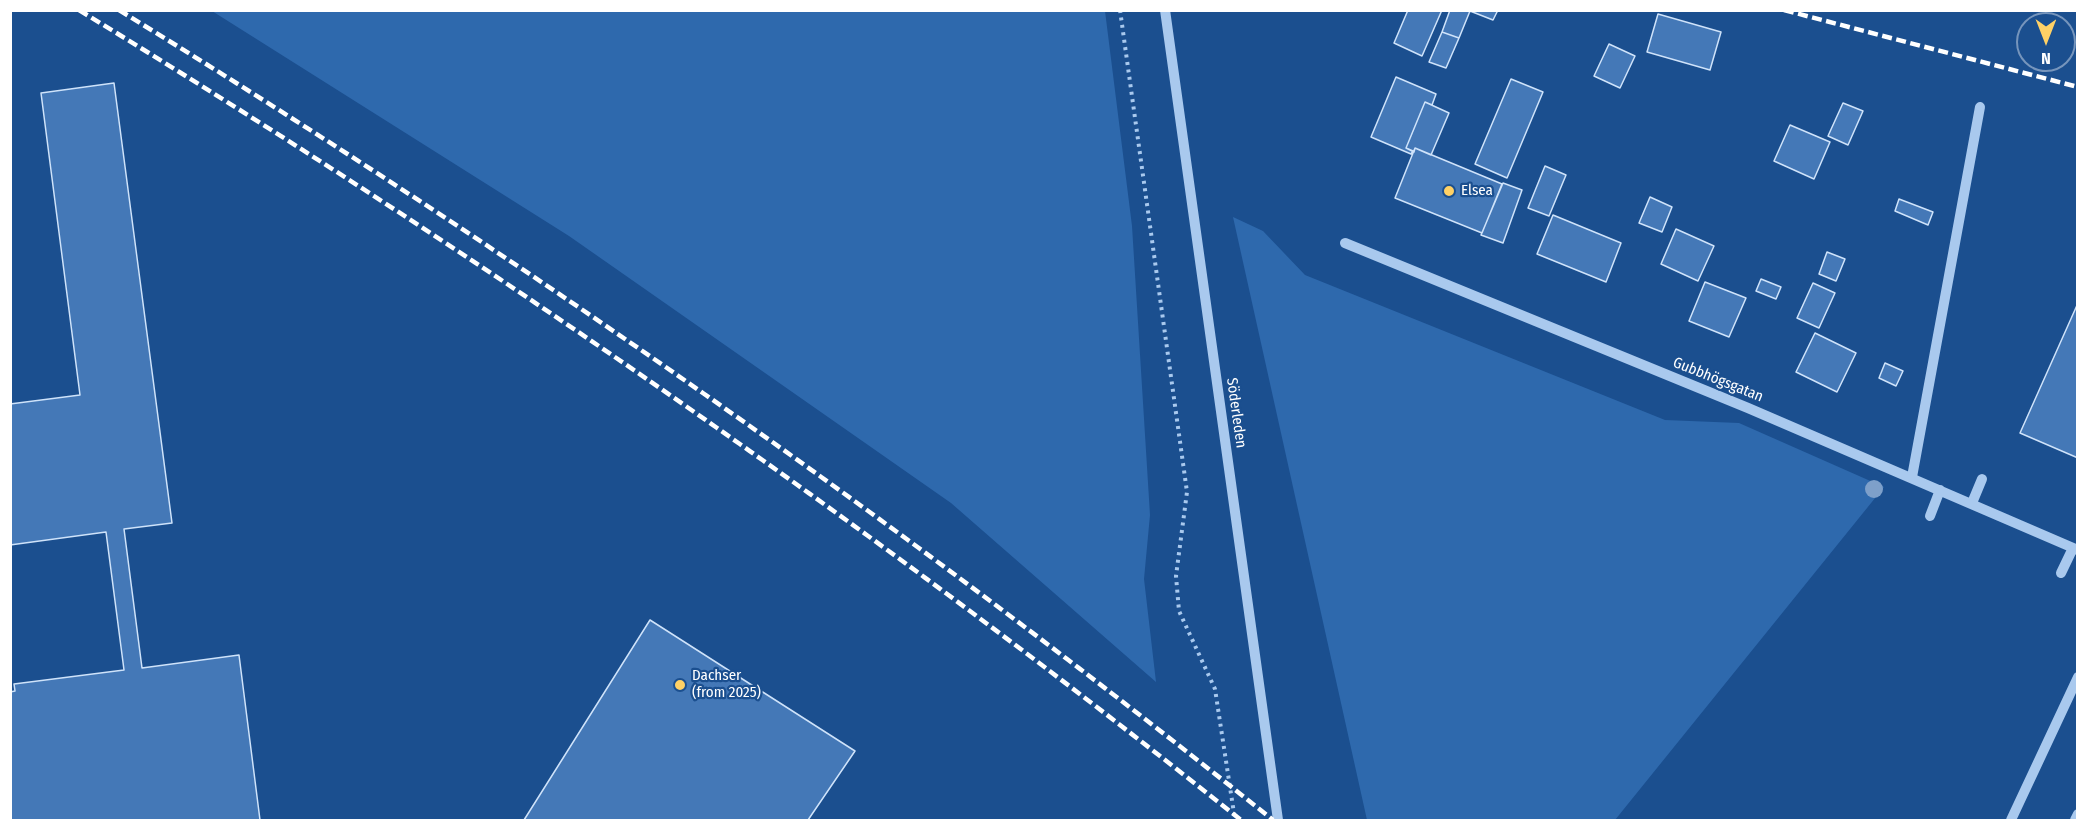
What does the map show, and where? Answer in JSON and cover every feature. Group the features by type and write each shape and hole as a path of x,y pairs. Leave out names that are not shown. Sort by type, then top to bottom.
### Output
{"street":[{"name":"Söderleden","path":"1165,10 1278,820"},
{"path":"1912,477 1980,107"},
{"name":"Gubbhögsgatan","path":"1345,243 1912,477 2075,549"},
{"path":"1972,503 1982,479"},
{"path":"1930,516 1940,490"},
{"path":"2061,573 2075,549"},
{"path":"2011,820 2078,677"},
{"path":"2075,820 2078,814"}],"path":[{"path":"1120,10 1187,492 1176,576 1179,611 1215,689 1235,820"}],"shaded area":[{"path":"212,11 1105,11 1132,226 1150,515 1144,579 1156,682 951,503 569,236"},
{"path":"1233,217 1263,231 1305,275 1665,420 1739,423 1884,487 1615,820 1367,820"}],"building":[{"path":"1408,10 1442,10 1422,56 1394,43"},
{"path":"1450,10 1498,10 1493,20 1470,11 1459,38 1442,32"},
{"path":"1658,14 1721,32 1710,70 1647,52"},
{"path":"1442,32 1459,38 1446,68 1429,62"},
{"path":"1609,44 1635,56 1620,88 1594,76"},
{"path":"1396,77 1436,94 1432,105 1425,102 1406,148 1413,151 1411,154 1371,137"},
{"path":"1511,79 1543,92 1507,178 1475,164"},
{"path":"114,83 172,523 124,529 142,668 239,655 260,820 10,820 10,692 15,691 14,684 124,670 106,532 10,545 10,404 80,395 41,93"},
{"path":"1425,102 1449,113 1431,155 1415,148 1414,152 1406,148"},
{"path":"1843,103 1863,111 1848,145 1828,136"},
{"path":"1790,125 1830,142 1814,179 1774,161"},
{"name":"Elsea","path":"1415,148 1502,184 1482,233 1395,198"},
{"path":"1545,166 1566,175 1549,216 1528,208"},
{"path":"1503,183 1522,190 1503,243 1481,235"},
{"path":"1650,197 1672,207 1662,232 1639,223"},
{"path":"1899,199 1933,212 1928,225 1895,211"},
{"path":"1553,215 1621,243 1606,282 1537,254"},
{"path":"1676,229 1714,246 1698,281 1661,264"},
{"path":"1827,252 1845,259 1836,281 1819,274"},
{"path":"1761,279 1781,287 1776,299 1756,291"},
{"path":"1705,282 1746,298 1729,337 1689,321"},
{"path":"1813,283 1835,293 1819,328 1797,318"},
{"path":"2078,303 2078,458 2020,433"},
{"path":"1815,333 1856,353 1837,392 1796,372"},
{"path":"1885,363 1903,371 1896,386 1879,378"},
{"name":"Dachser (from 2025)","path":"650,620 855,751 808,820 524,820"}],"railway":[{"path":"79,10 379,199 673,397 960,604 1241,820"},
{"path":"119,10 417,199 709,397 994,604 1273,820"},
{"path":"1784,10 2078,87"}],"place":[{"name":"Elsea","path":"1449,191"},
{"name":"Dachser (from 2025)","path":"680,685"}]}
